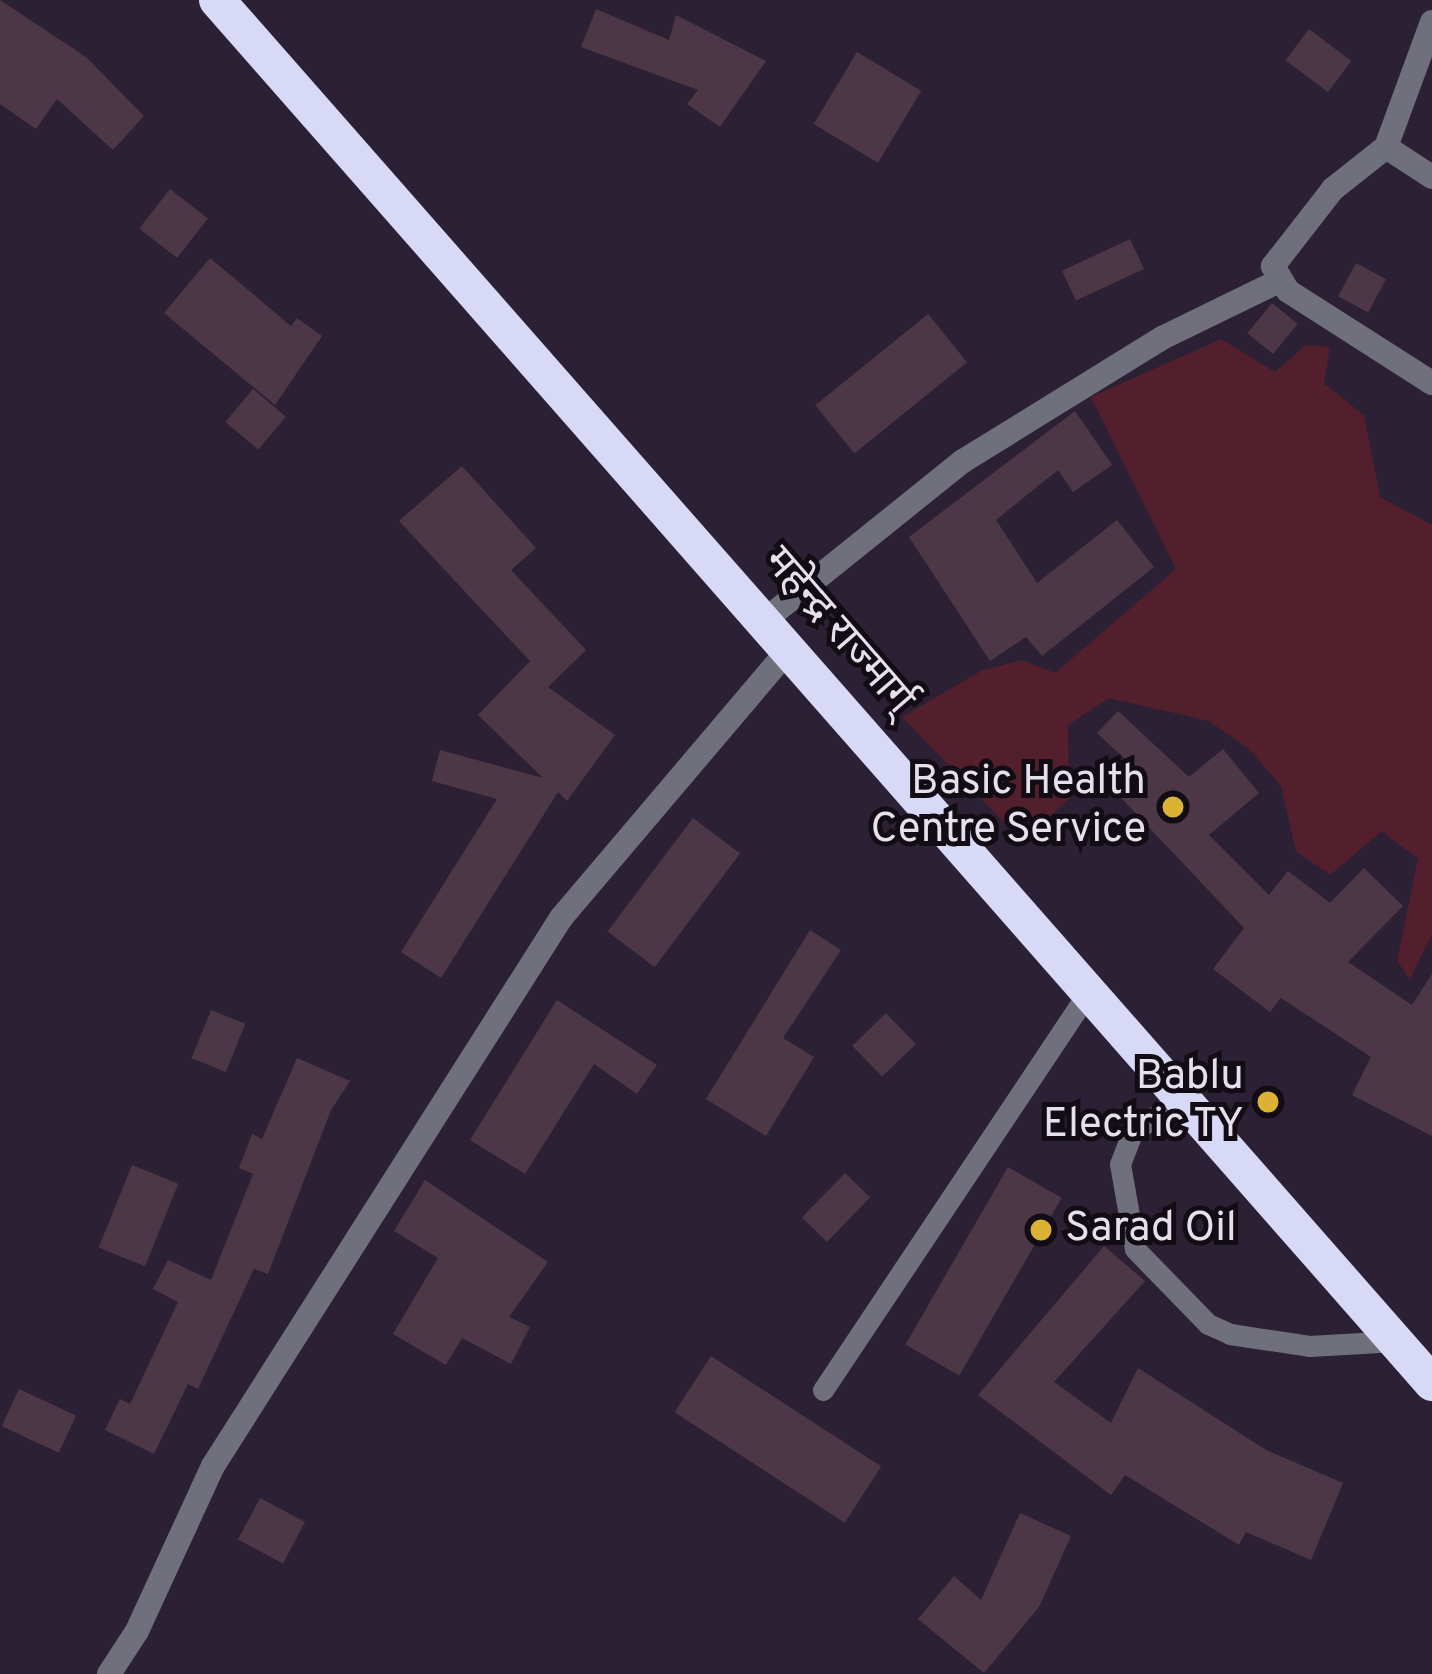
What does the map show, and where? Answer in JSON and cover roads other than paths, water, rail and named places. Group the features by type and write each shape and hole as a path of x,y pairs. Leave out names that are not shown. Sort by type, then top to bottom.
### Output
{"highway":[{"name":"महेन्द्र राज्मार्ग्","path":"217,0 1092,987 1432,1383"}],"street":[{"path":"1432,22 1386,147 1292,233 1273,266 1281,280 1432,383"},
{"path":"1386,147 1432,177"},
{"path":"765,620 963,461 1162,338 1281,280"},
{"path":"110,1674 137,1631 213,1466 548,937 790,648"}],"lane":[{"path":"823,1390 1092,987"},
{"path":"1183,1096 1132,1133 1120,1164 1135,1249 1208,1324 1230,1334 1309,1346 1398,1341"}],"place":[{"name":"Basic Health Centre Service","path":"1173,807"},
{"name":"Bablu Electric TY","path":"1268,1102"},
{"name":"Sarad Oil","path":"1041,1230"}]}
